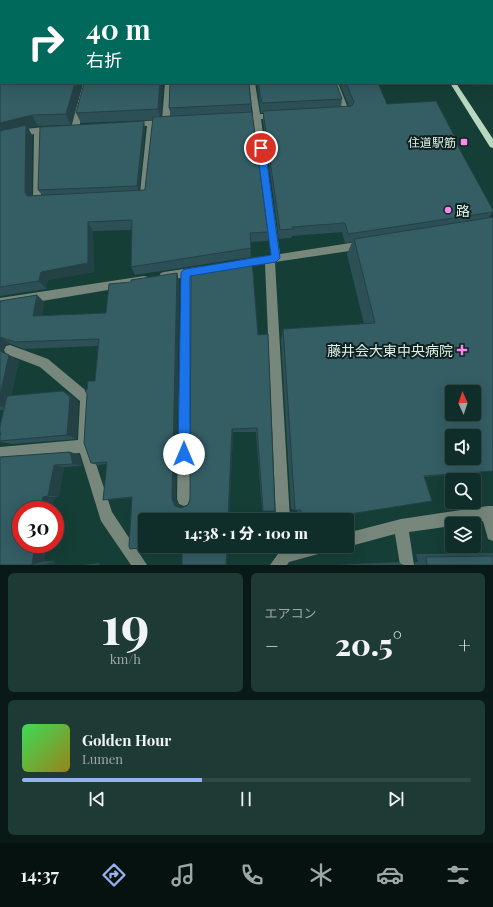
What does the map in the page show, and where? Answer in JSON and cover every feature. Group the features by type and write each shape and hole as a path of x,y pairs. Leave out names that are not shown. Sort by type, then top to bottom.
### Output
{"main road":[{"path":"454,84 493,145"}],"street":[{"path":"0,139 38,130 71,128 86,84"},
{"path":"120,125 170,122 168,84"},
{"path":"252,84 273,259 283,513"},
{"path":"331,114 346,113 335,84"},
{"path":"234,118 286,116"},
{"path":"128,197 144,196 151,123"},
{"path":"38,130 37,202 52,201"},
{"path":"232,265 369,244"},
{"path":"0,303 217,268"},
{"path":"184,499 186,273"},
{"path":"10,350 44,363 86,398 84,446 106,516 140,565"},
{"path":"0,453 84,446"},
{"path":"354,538 401,526 490,513 493,534"},
{"path":"401,526 407,565"},
{"path":"282,556 295,553"}],"building":[{"path":"0,84 75,84 66,114 32,115 0,123"},
{"path":"84,84 160,84 158,109 76,113"},
{"path":"170,84 249,84 251,104 169,108"},
{"path":"258,84 336,84 342,99 262,103"},
{"path":"346,84 378,84 387,104 436,101 456,139 454,139 493,212 348,234 345,223 292,227 293,229 280,230 263,111 352,106 354,102"},
{"path":"252,112 268,232 250,233 251,248 131,267 132,220 88,222 88,263 41,272 39,281 0,287 0,131 26,125 25,192 27,196 144,190 153,117"},
{"path":"144,121 137,186 38,190 40,127"},
{"path":"493,217 493,471 445,473 445,474 424,476 432,501 354,513 302,513 301,510 295,510 283,329 375,323 354,239"},
{"path":"252,260 258,335 268,334 275,511 263,511 257,428 232,429 228,513 138,513 138,548 130,549 132,497 103,500 107,462 91,463 84,443 87,394 85,390 87,390 88,381 95,381 99,339 15,342 0,337 0,301 37,295 33,316 106,313 109,284 131,282 131,280 177,273 172,499 175,506 181,508 188,505 190,499 191,270"},
{"path":"0,351 9,355 0,395"},
{"path":"63,391 70,397 67,435 0,441 0,426 7,396"},
{"path":"70,452 73,464 54,465 48,496 43,497 42,501 12,501 12,553 34,553 32,565 0,565 0,457"},
{"path":"182,553 227,553 226,565 182,565"},
{"path":"493,556 493,565 427,565 426,557"}],"place":[{"name":"住道駅筋","path":"464,142"},
{"name":"路","path":"448,210"},
{"name":"藤井会大東中央病院","path":"462,350"}],"route":[{"path":"184,454 186,273 276,258 261,148"}]}
